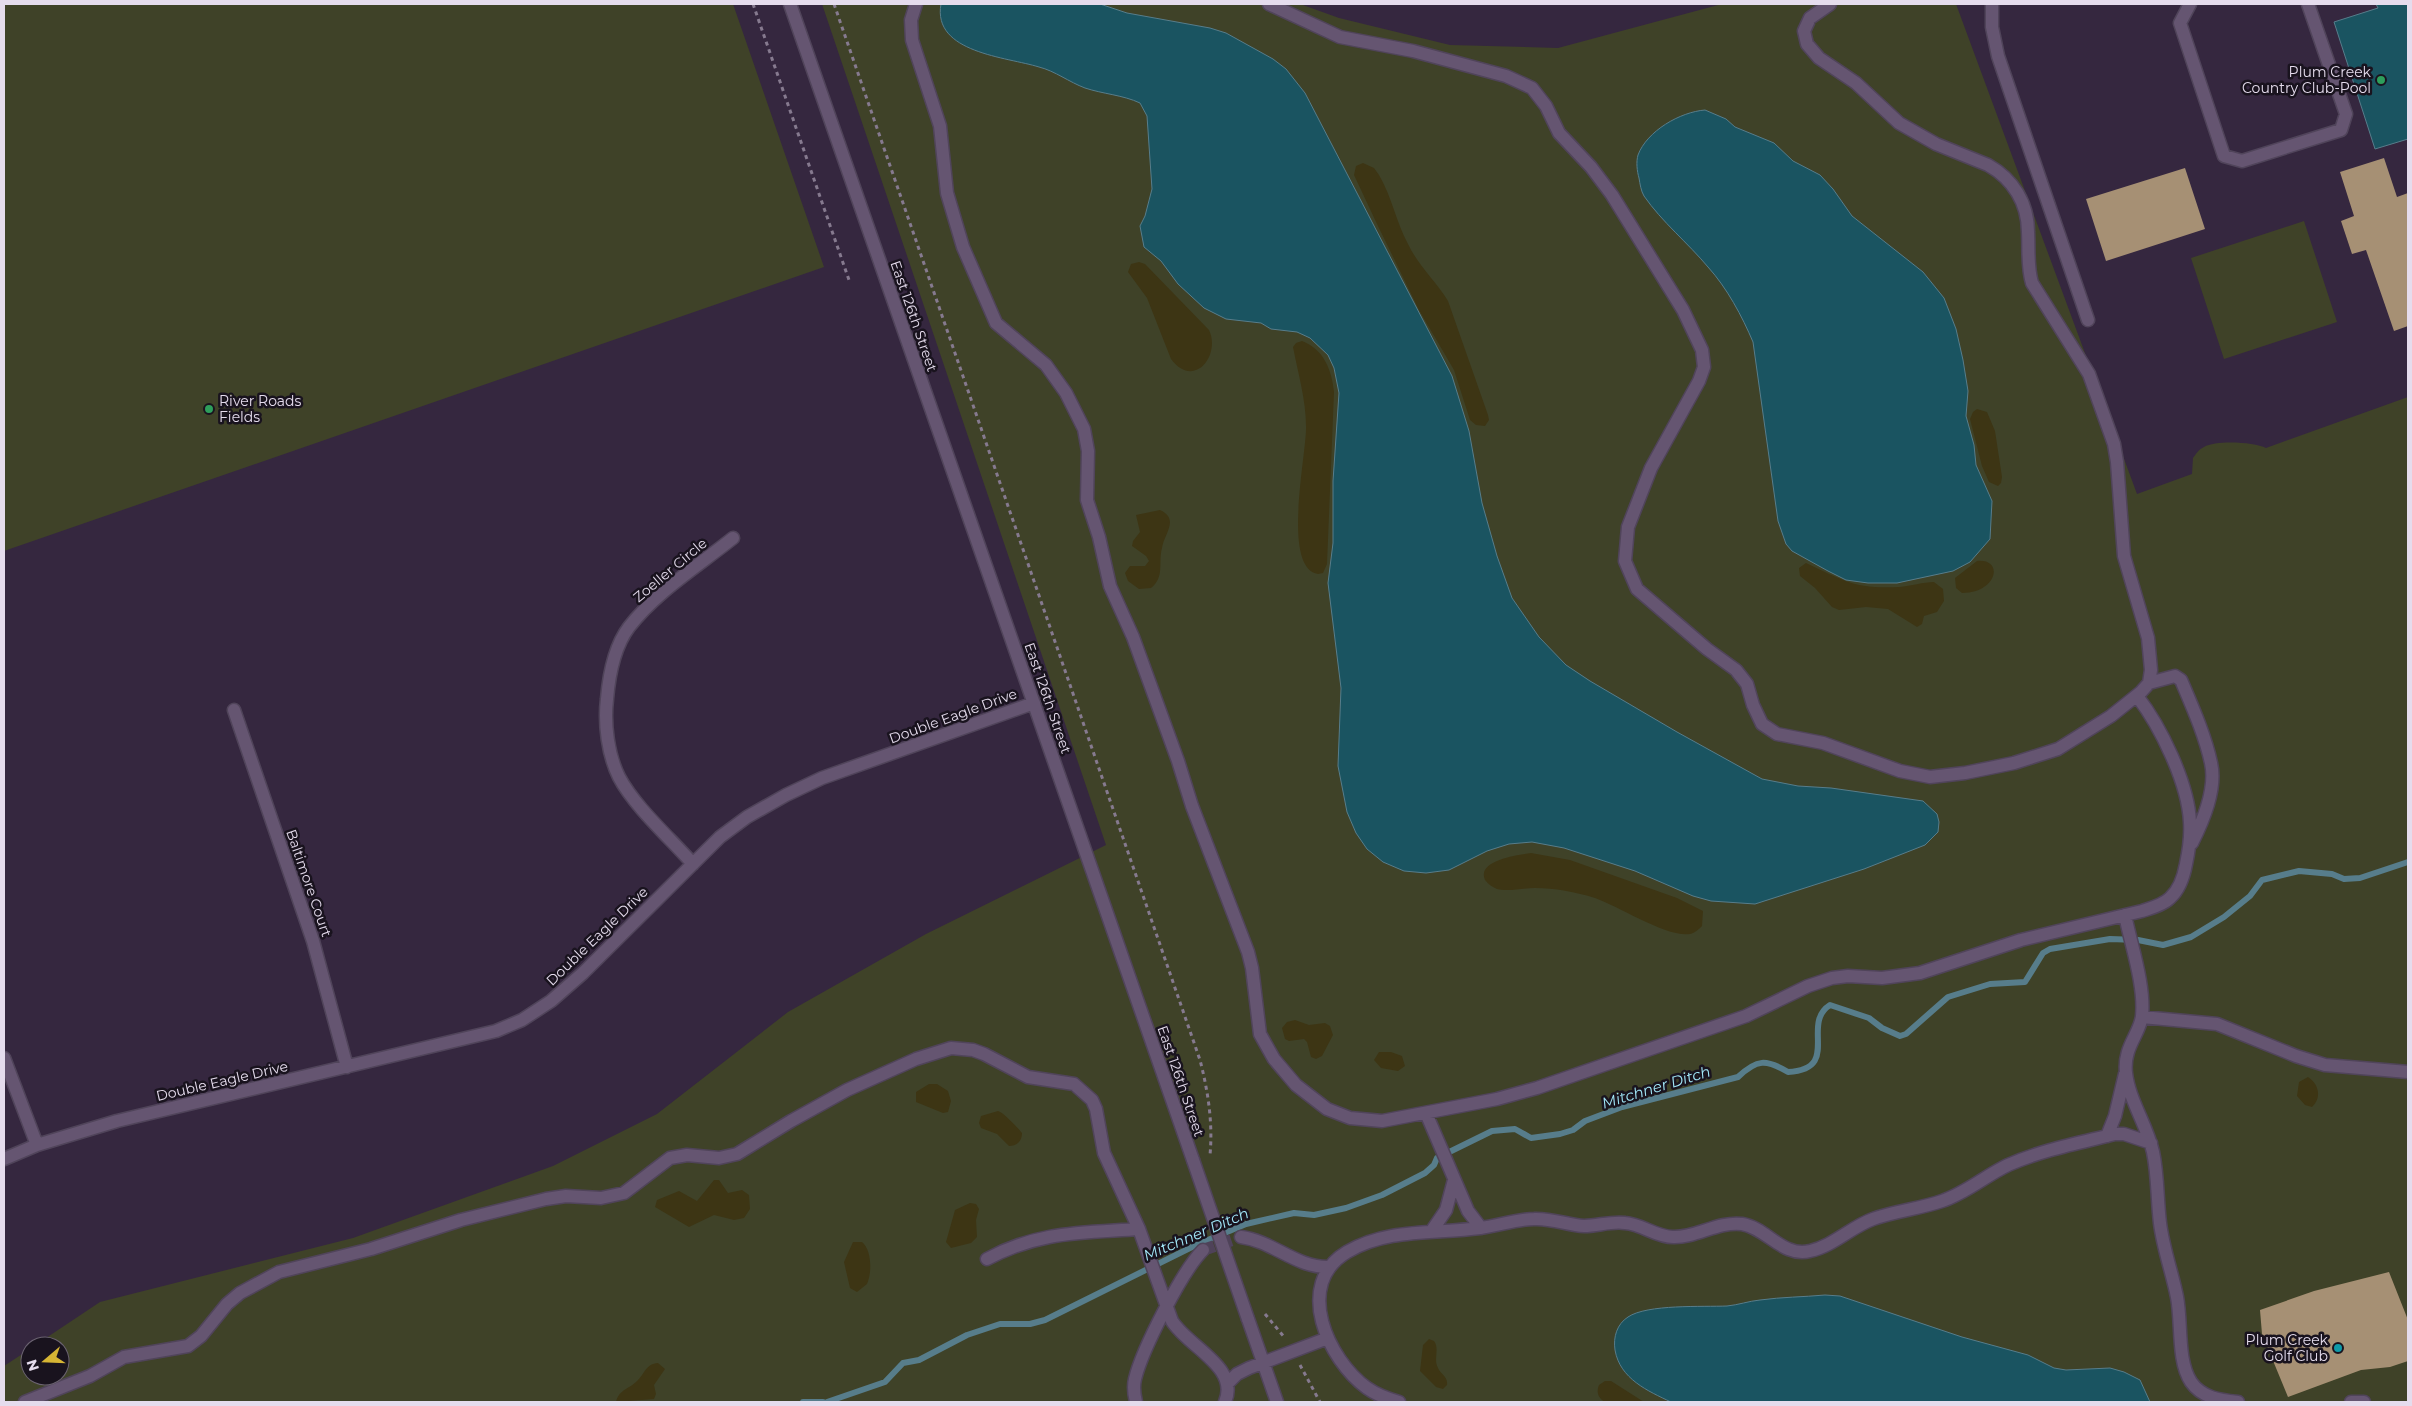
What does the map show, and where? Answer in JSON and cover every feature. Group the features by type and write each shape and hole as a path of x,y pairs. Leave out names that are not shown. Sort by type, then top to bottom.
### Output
{"street":[{"name":"East 126th Street","path":"790,4 1277,1402"},
{"path":"916,4 911,20 912,40 940,126 945,182 956,224 996,323 1046,365 1066,393 1084,429 1088,451 1087,500 1110,586 1133,637 1178,761 1192,806 1248,952 1252,968 1258,1026 1262,1039 1274,1059 1296,1085 1327,1109 1359,1120 1382,1121 1497,1099 1549,1084 1746,1016 1808,986 1832,978 1848,976 1882,978 1920,974 2021,940 2127,921 2170,898 2185,872 2189,848 2190,821 2181,783 2154,721 2137,696"},
{"path":"1269,4 1340,36 1413,51 1506,76 1532,88 1546,106 1559,133 1591,167 1612,195 1683,310 1698,340 1704,360 1699,381 1651,468 1636,501 1628,527 1625,561 1631,580 1644,596 1743,677 1757,716 1769,730 1788,737 1823,743 1900,771 1930,777 1946,776 2005,765 2058,749 2111,716 2137,696 2149,683 2175,676 2181,680 2212,764 2210,791 2205,812 2189,848"},
{"path":"1830,4 1810,18 1805,25 1804,37 1815,54 1856,83 1890,116 1908,130 1999,172 2015,188 2022,200 2028,231 2029,272 2032,283 2089,374 2114,444 2118,462 2124,556 2148,638 2151,663 2149,683"},
{"path":"1992,4 1992,27 1998,56 2088,320"},
{"path":"2190,4 2180,23 2224,156 2242,161 2341,130 2346,114 2308,4"},
{"name":"Zoeller Circle","path":"693,864 640,805 620,777 608,741 605,710 609,678 616,653 628,628 651,603 733,538"},
{"name":"Double Eagle Drive","path":"4,1159 37,1145 117,1122 470,1039 522,1020 551,1001 583,973 720,837 733,827 786,795 822,778 1034,703"},
{"name":"Baltimore Court","path":"234,710 314,942 348,1067"},
{"path":"2107,1136 2126,1071 2129,1045 2142,1017 2135,960 2127,921"},
{"path":"2142,1017 2217,1024 2296,1056 2325,1065 2408,1072"},
{"path":"25,1402 90,1376 124,1357 188,1346 201,1336 227,1304 240,1292 279,1272 371,1249 476,1216 546,1199 566,1196 601,1198 624,1193 670,1158 687,1155 719,1158 737,1154 791,1121 882,1073 932,1053 951,1048 973,1050 995,1058 1028,1077 1062,1081 1074,1084 1084,1090 1096,1110 1104,1153 1139,1229 1167,1308 1178,1330 1222,1370 1228,1383 1228,1396 1225,1402"},
{"path":"4,1058 37,1145"},
{"path":"2126,1071 2128,1082 2151,1143 2156,1166 2160,1222 2180,1312 2182,1360 2191,1381 2198,1390 2215,1398 2238,1402"},
{"path":"1426,1113 1468,1211 1481,1228"},
{"path":"1399,1402 1379,1395 1358,1380 1341,1362 1328,1338 1320,1313 1319,1300 1322,1283 1329,1267 1338,1257 1364,1244 1396,1234 1481,1228 1516,1220 1544,1219 1586,1226 1626,1223 1668,1237 1679,1237 1720,1226 1742,1224 1763,1233 1786,1248 1798,1252 1808,1252 1820,1248 1872,1219 1950,1198 2019,1161 2107,1136 2124,1134 2151,1143"},
{"path":"1431,1232 1446,1210 1454,1180"},
{"path":"987,1260 1017,1245 1053,1235 1139,1229"},
{"path":"1241,1236 1260,1242 1316,1268 1329,1267"},
{"path":"1136,1402 1135,1379 1167,1308 1187,1271 1203,1250"},
{"path":"1228,1383 1237,1374 1263,1362 1328,1338"},
{"path":"2351,1402 2364,1402"}],"path":[{"path":"753,4 849,280"},
{"path":"834,4 1200,1060 1205,1078 1212,1131 1210,1155"}],"shaded area":[{"name":"River Roads Fields","path":"4,4 733,4 824,267 4,551"},
{"path":"822,4 1300,4 1339,18 1450,45 1558,48 1722,4 1956,4 2137,494 2192,474 2193,458 2201,449 2210,445 2235,443 2253,444 2266,448 2408,397 2408,1402 4,1402 4,1366 20,1356 20,1386 70,1386 70,1336 49,1336 100,1302 353,1238 553,1166 657,1114 788,1012 926,934 1106,845"},
{"path":"941,4 1100,4 1127,13 1210,28 1226,33 1273,59 1286,69 1305,93 1452,376 1469,431 1482,503 1497,556 1512,598 1539,637 1566,665 1590,681 1762,779 1798,786 1831,788 1923,801 1937,814 1939,822 1938,832 1925,845 1864,869 1755,904 1711,901 1693,896 1635,871 1564,848 1532,842 1509,844 1487,851 1449,870 1426,873 1404,871 1383,862 1367,849 1356,833 1347,812 1338,766 1341,688 1328,583 1333,543 1333,481 1339,393 1334,368 1328,355 1310,338 1297,332 1271,329 1261,323 1226,319 1204,308 1178,284 1161,261 1144,247 1140,226 1145,216 1152,189 1147,116 1140,103 1085,88 1045,69 992,56 960,43 948,33 941,20"},
{"name":"Plum Creek Country Club-Pool","path":"2376,4 2408,4 2408,139 2375,149 2334,22 2378,8"},
{"path":"1705,110 1726,119 1735,127 1774,143 1793,161 1820,175 1833,189 1852,216 1923,272 1944,298 1956,329 1963,360 1968,391 1966,416 1974,445 1976,465 1992,501 1990,539 1970,562 1953,571 1897,583 1868,583 1846,580 1792,551 1786,544 1778,521 1753,342 1739,312 1722,284 1659,215 1641,190 1637,164 1642,146 1666,124 1685,114"},
{"path":"2304,221 2337,322 2224,359 2191,258"},
{"path":"1825,1295 1840,1296 1962,1337 2028,1355 2054,1368 2066,1370 2110,1368 2124,1372 2140,1380 2150,1402 1671,1402 1636,1383 1623,1369 1615,1350 1615,1336 1621,1323 1628,1317 1648,1310 1690,1306 1727,1306 1768,1299"}],"sand":[{"path":"1363,163 1374,168 1379,175 1412,252 1448,301 1488,415 1489,420 1485,426 1476,425 1470,420 1454,370 1419,310 1354,175 1356,166"},
{"path":"1139,262 1145,264 1209,330 1212,340 1211,349 1203,366 1196,370 1188,371 1180,368 1171,359 1147,298 1128,272 1131,264"},
{"path":"1302,341 1316,349 1326,362 1334,392 1327,564 1323,573 1318,574 1307,567 1301,552 1298,532 1298,508 1306,416 1293,347 1296,343"},
{"path":"1977,409 1987,412 1995,431 2002,477 2001,483 1998,486 1989,482 1982,466 1970,419 1973,412"},
{"path":"1160,510 1166,514 1170,522 1162,548 1160,574 1151,588 1139,589 1128,581 1125,573 1130,566 1145,566 1149,561 1146,556 1132,546 1133,541 1140,532 1136,515"},
{"path":"1977,561 1986,562 1991,565 1994,570 1993,576 1990,582 1983,588 1974,592 1962,593 1956,588 1955,578"},
{"path":"1806,563 1841,579 1871,587 1899,587 1934,582 1943,589 1944,601 1937,612 1924,616 1922,624 1917,627 1888,609 1866,607 1839,610 1832,607 1815,588 1800,576 1799,568"},
{"path":"1531,853 1570,860 1677,898 1703,911 1702,926 1690,934 1681,934 1656,926 1588,896 1542,888 1501,890 1485,880 1484,873 1492,863 1509,857"},
{"path":"1295,1020 1309,1025 1325,1023 1330,1026 1333,1035 1322,1056 1316,1059 1311,1057 1307,1042 1304,1039 1289,1041 1285,1039 1282,1028 1287,1022"},
{"path":"1379,1052 1391,1052 1402,1056 1405,1066 1398,1071 1381,1068 1374,1060"},
{"path":"2308,1077 2315,1083 2318,1091 2317,1100 2312,1107 2305,1105 2297,1096 2299,1082"},
{"path":"929,1084 937,1084 948,1091 951,1101 948,1112 943,1113 916,1102 916,1092"},
{"path":"998,1111 1007,1117 1022,1133 1017,1144 1009,1146 997,1134 981,1128 979,1123 981,1116"},
{"path":"714,1180 719,1180 728,1193 742,1190 749,1195 750,1209 744,1218 734,1220 714,1215 689,1227 655,1207 657,1200 679,1191 697,1201"},
{"path":"970,1203 976,1204 979,1209 976,1220 977,1237 971,1243 951,1248 946,1242 955,1210"},
{"path":"853,1242 862,1242 868,1250 870,1262 870,1274 867,1284 857,1292 850,1288 844,1262"},
{"path":"1429,1339 1436,1344 1437,1365 1447,1385 1443,1389 1436,1387 1420,1371 1423,1345"},
{"path":"658,1363 665,1369 654,1385 656,1394 654,1399 616,1402 620,1394 635,1383 648,1367"},
{"path":"1605,1381 1611,1381 1644,1402 1605,1402 1599,1397 1598,1390 1599,1385"}],"building":[{"path":"2384,158 2397,197 2408,193 2408,326 2394,331 2366,250 2352,254 2341,221 2354,216 2340,172"},
{"path":"2185,168 2205,229 2106,261 2086,199"},
{"name":"Plum Creek Golf Club","path":"2389,1272 2408,1320 2408,1361 2390,1367 2361,1370 2288,1397 2262,1334 2260,1310 2314,1291"}],"waterway":[{"name":"Mitchner Ditch","path":"827,1402 885,1382 903,1363 919,1360 967,1335 1000,1324 1030,1324 1045,1320 1196,1245 1246,1224 1294,1213 1314,1215 1346,1208 1382,1195 1425,1173 1434,1165 1437,1158 1492,1131 1515,1129 1531,1138 1560,1134 1573,1130 1585,1121 1622,1107 1738,1077 1756,1064 1768,1063 1788,1072 1804,1069 1813,1063 1817,1054 1818,1023 1822,1013 1830,1005 1869,1018 1882,1028 1900,1036 1906,1034 1948,997 1990,984 2025,982 2043,953 2050,949 2110,939 2138,940 2163,945 2191,937 2224,917 2250,896 2262,880 2299,871 2332,874 2344,879 2360,878 2408,862"},
{"name":"Mitchner Ditch","path":"803,1402 823,1402"}],"tunnel":[{"path":"1203,1250 1241,1237"}],"place":[{"name":"Plum Creek Country Club-Pool","path":"2381,80"},
{"name":"River Roads Fields","path":"209,409"},
{"name":"Plum Creek Golf Club","path":"2338,1348"}]}
